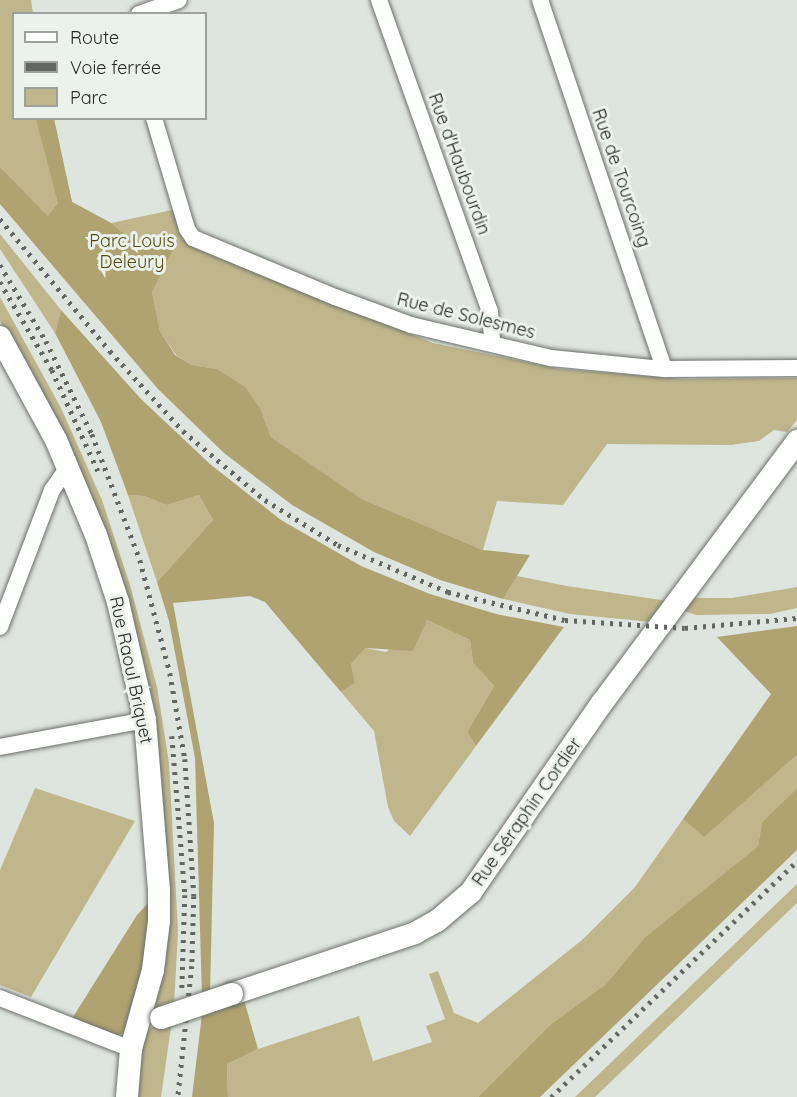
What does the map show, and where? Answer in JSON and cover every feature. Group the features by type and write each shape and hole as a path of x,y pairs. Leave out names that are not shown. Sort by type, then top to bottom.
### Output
{"street":[{"path":"143,12 179,0"},
{"name":"Rue d'Haubourdin","path":"379,0 490,311 492,343"},
{"name":"Rue de Tourcoing","path":"540,0 664,369"},
{"name":"Rue de Solesmes","path":"155,120 187,229 193,238 411,326 551,358 664,369 797,368"},
{"name":"Rue Raoul Briquet","path":"0,337 68,466 108,571 145,720 159,890 153,970 131,1049 127,1097"},
{"name":"Rue Séraphin Cordier","path":"138,1025 415,933 437,921 471,892 602,703 797,441"},
{"path":"0,627 8,585 52,490 68,466"},
{"path":"0,747 145,720"},
{"path":"0,998 131,1049"}],"green space":[{"name":"Parc Louis Deleury","path":"0,0 31,0 33,12 12,12 12,120 54,120 72,202 111,223 172,210 182,232 199,250 433,343 560,369 683,379 797,378 797,420 787,432 774,430 759,441 731,445 607,444 563,505 497,501 483,550 362,499 271,437 261,410 217,369 192,365 176,355 160,331 152,292 120,290 0,167"},
{"name":"Parc Louis Deleury","path":"36,120 54,120 72,202 111,223 135,244 159,240 173,249 152,292 160,331 175,355 192,365 217,369 245,387 261,410 271,437 362,499 483,550 530,555 503,599 440,580 374,552 292,505 224,453 158,389 0,204 0,167 48,216 58,203"},
{"path":"0,234 61,310 55,333 0,249"},
{"path":"0,297 61,408 102,500 130,585 157,687 169,763 178,932 174,1006 148,1014 161,954 146,699 53,415 0,321"},
{"path":"61,310 141,399 210,464 281,520 361,566 430,594 496,614 564,627 476,746 467,732 494,686 473,663 470,640 427,620 413,651 366,648 351,664 355,683 341,692 265,602 250,596 173,603 214,823 210,994 202,997 195,758 169,621 157,582 213,520 199,495 167,505 144,496 128,495 101,422 55,333"},
{"path":"128,495 144,496 167,505 199,495 213,520 157,582"},
{"path":"517,576 668,601 652,622 570,614 503,599"},
{"path":"797,587 797,608 770,614 696,615 684,611 693,598 732,598"},
{"path":"427,620 470,640 473,663 494,686 467,732 476,746 410,836 394,821 388,807 374,731 341,692 355,683 351,664 366,648 386,652"},
{"path":"797,626 797,755 704,837 683,819 771,694 717,637"},
{"path":"797,755 797,788 762,822 758,846 645,937 606,984 551,1024 478,1097 228,1097 227,1064 258,1049 359,1016 373,1061 432,1042 426,1026 445,1019 429,974 438,971 454,1013 478,1023 582,940 635,887 683,819 704,836"},
{"path":"35,788 135,821 31,997 0,985 0,870"},
{"path":"797,788 797,850 540,1097 478,1097 551,1024 606,984 645,937 758,846 762,822"},
{"path":"797,884 797,903 595,1097 575,1097"},
{"path":"153,898 152,956 127,1032 114,1036 73,1017 137,915"},
{"path":"244,1000 258,1049 227,1064 228,1097 192,1097 202,1014"},
{"path":"172,1020 161,1097 136,1097 145,1030"}],"railway":[{"path":"0,219 110,351 183,431 265,500 338,545 448,592 565,620 685,628 797,618"},
{"path":"0,265 46,341 92,434 140,560 170,673 185,759 194,896 192,966 178,1097"},
{"path":"0,282 52,370 98,471"},
{"path":"172,736 185,895 182,990"},
{"path":"551,1097 797,861"}]}
